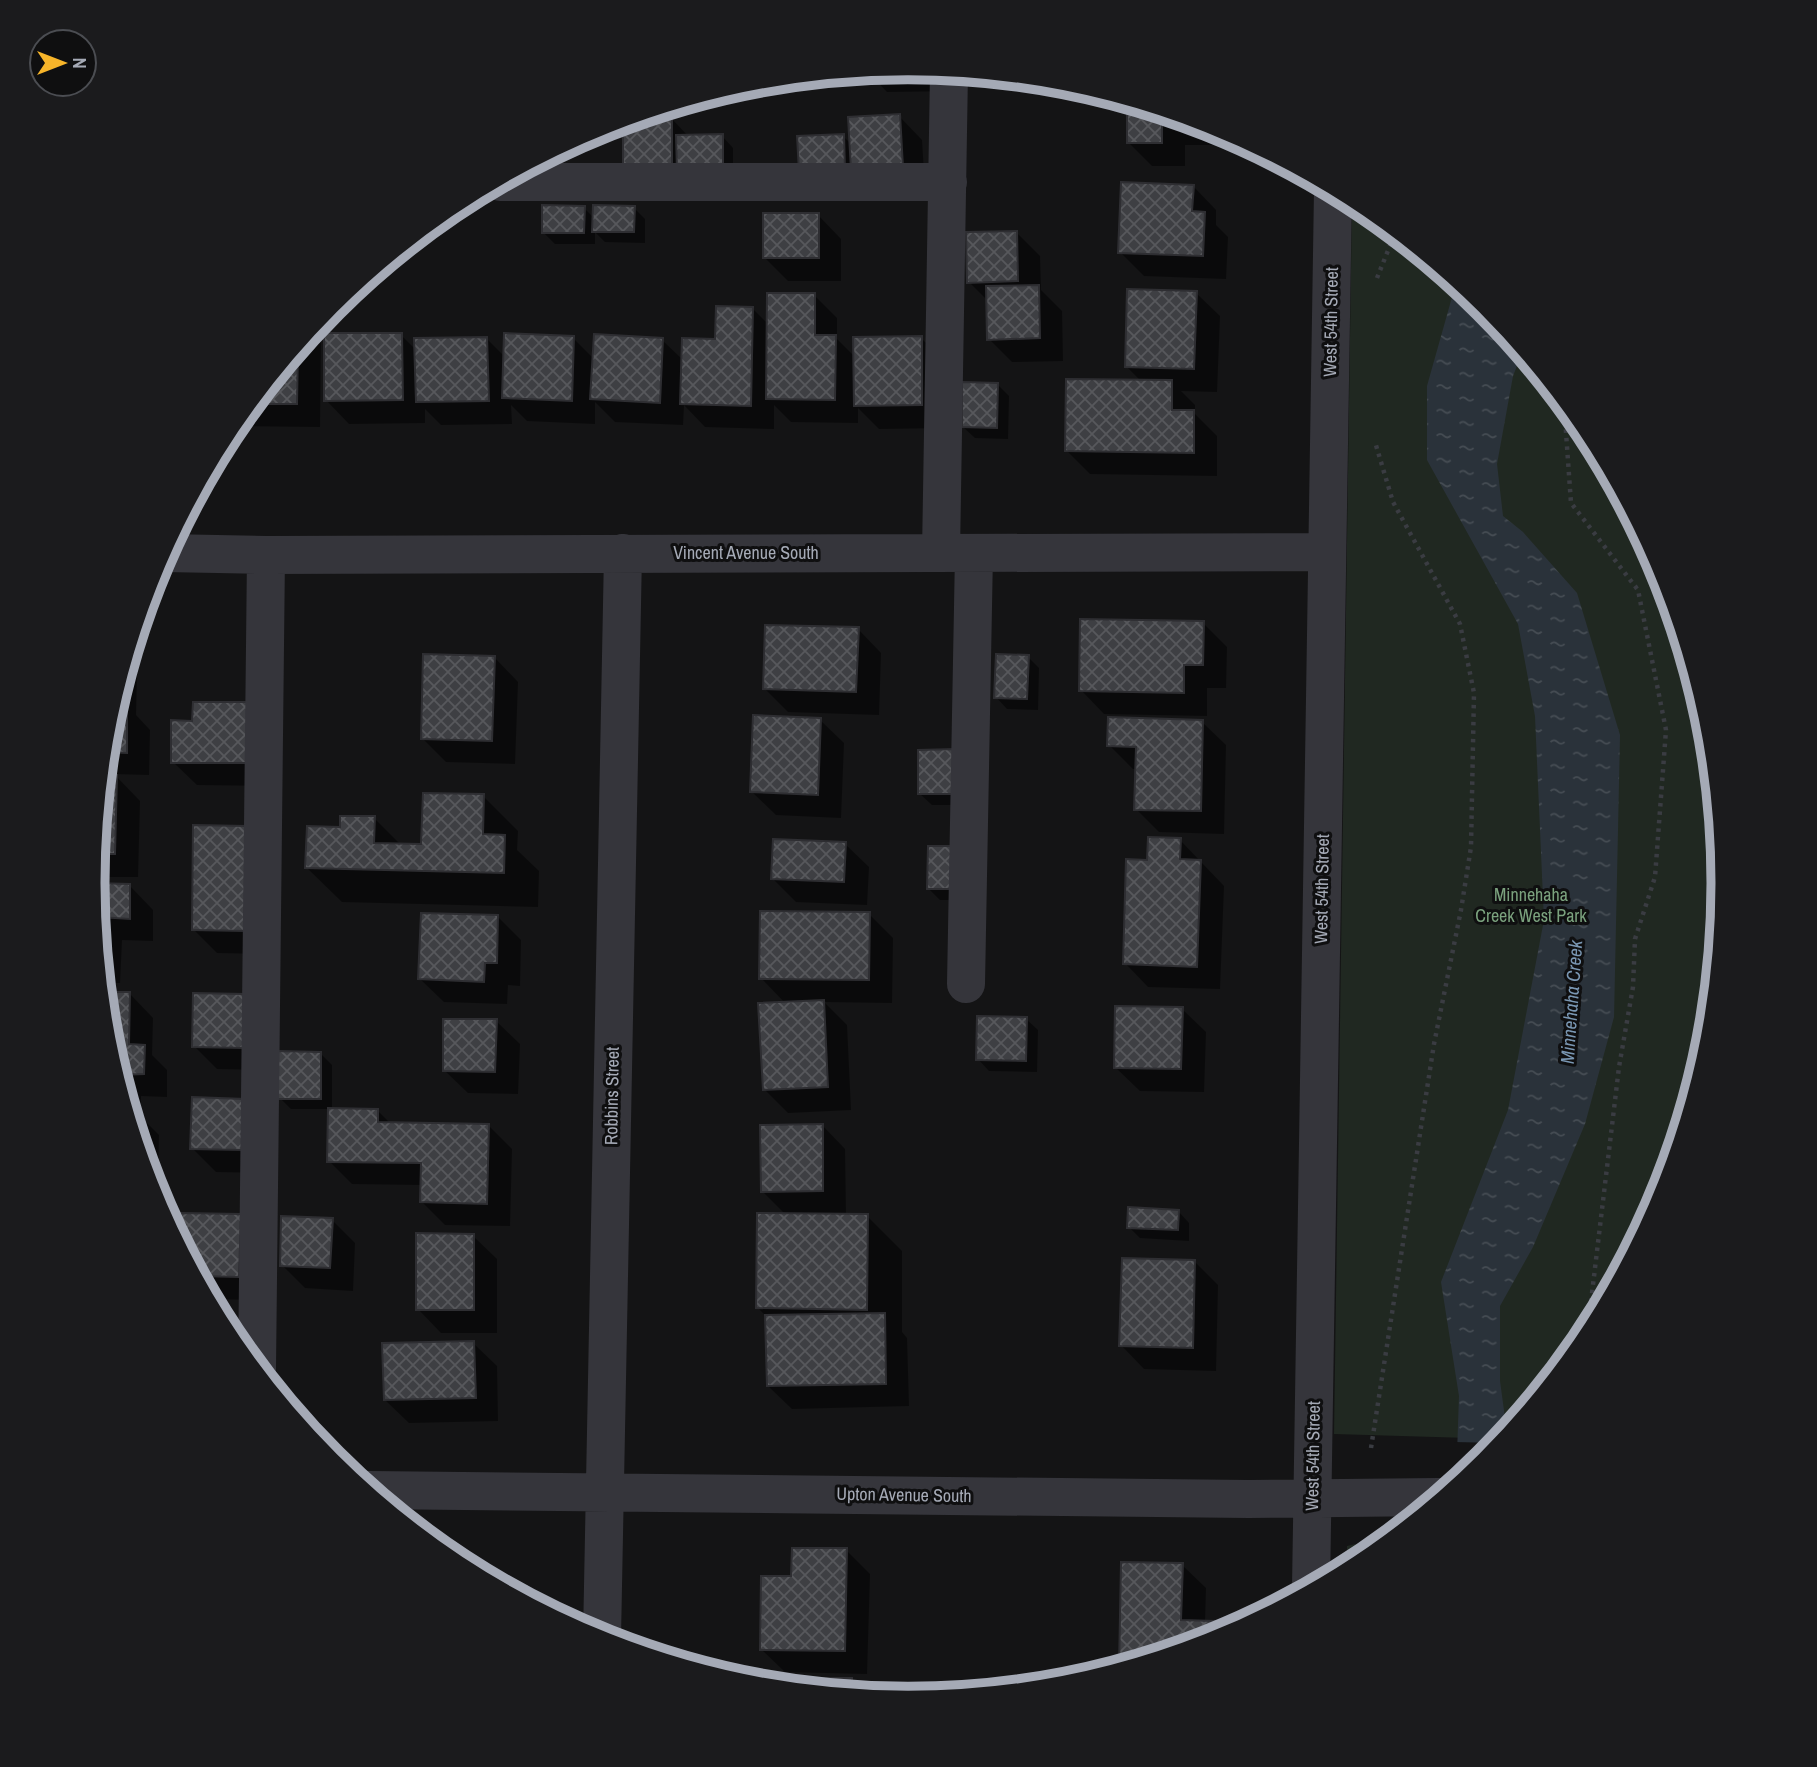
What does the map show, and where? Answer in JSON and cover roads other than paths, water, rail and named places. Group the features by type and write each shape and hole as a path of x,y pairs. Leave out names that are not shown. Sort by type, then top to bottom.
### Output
{"street":[{"path":"949,82 948,183 966,985"},
{"path":"518,182 948,183"},
{"name":"West 54th Street","path":"1311,1578 1333,202"},
{"name":"Vincent Avenue South","path":"177,553 1327,552"},
{"name":"Robbins Street","path":"603,1626 623,553"},
{"path":"257,1353 266,555"},
{"name":"Upton Avenue South","path":"383,1490 1249,1499 1426,1497"}],"water":[{"name":"Minnehaha Creek","path":"1453,294 1519,362 1513,376 1497,464 1503,516 1523,532 1577,593 1620,735 1614,1017 1585,1124 1533,1247 1500,1306 1500,1381 1505,1420 1456,1469 1459,1396 1441,1282 1508,1110 1544,920 1535,716 1518,624 1427,460 1427,386"}],"park label":[{"name":"Minnehaha Creek West Park","path":"1531,905"}]}
